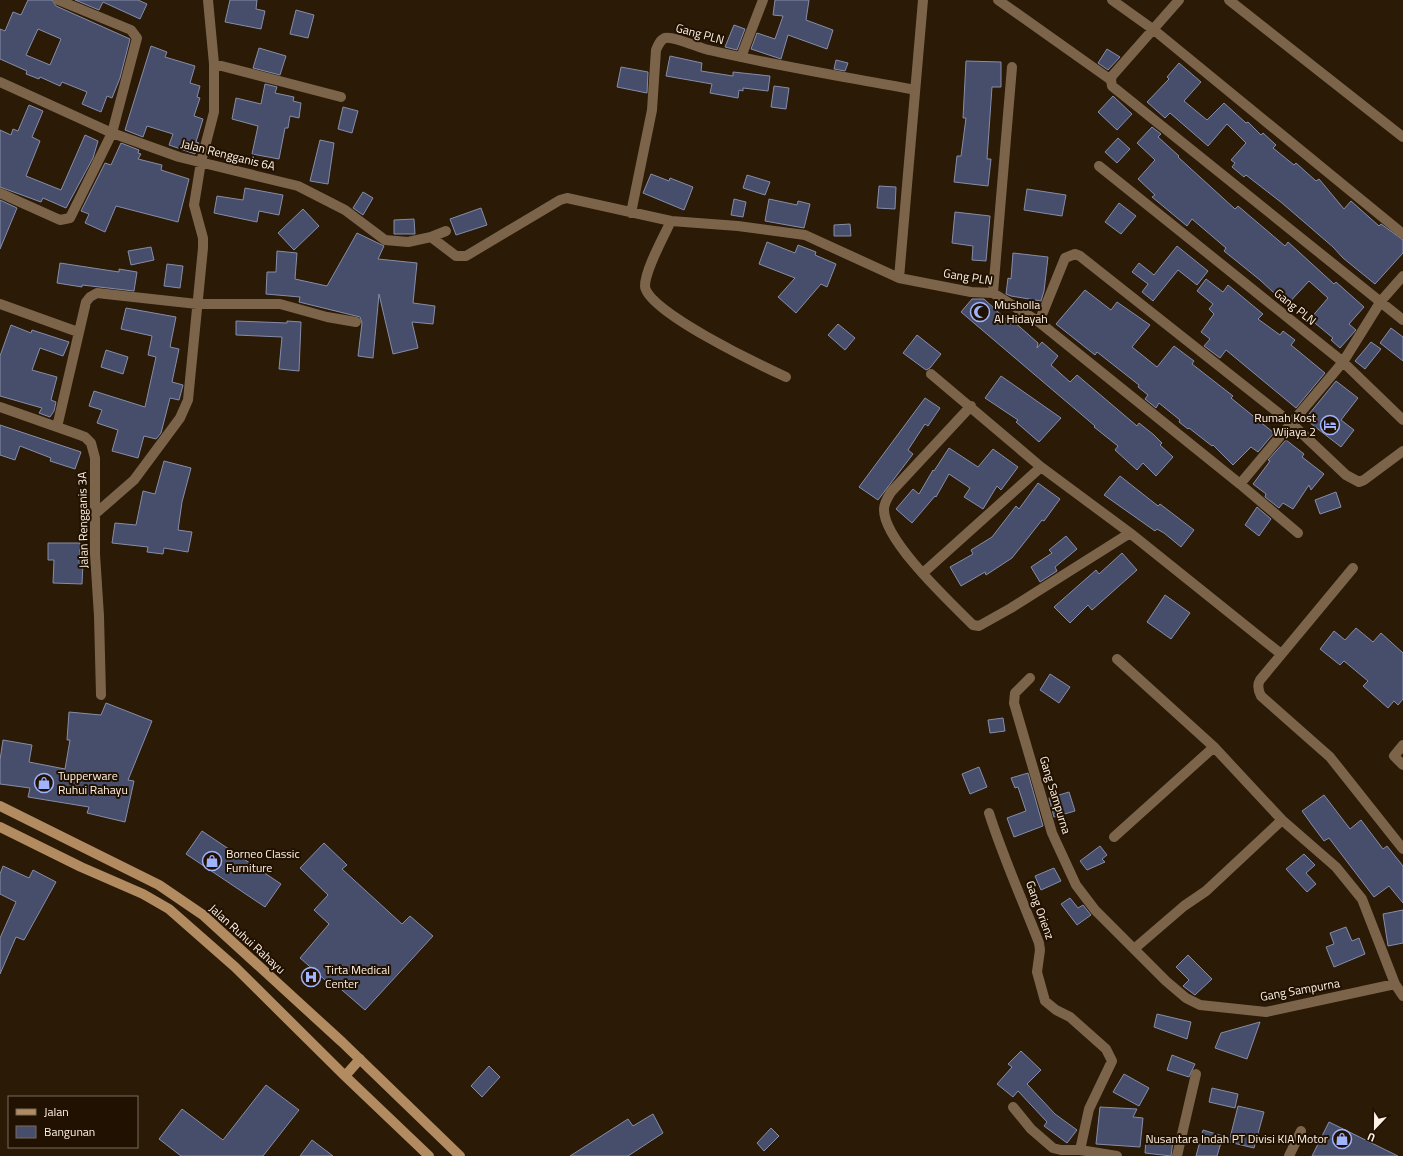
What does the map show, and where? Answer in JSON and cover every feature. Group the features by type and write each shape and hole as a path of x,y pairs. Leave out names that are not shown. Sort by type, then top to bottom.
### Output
{"main road":[{"name":"Jalan Ruhui Rahayu","path":"0,806 139,874 182,900 202,915 360,1059 460,1156"},
{"path":"0,827 81,867 143,894 169,909 235,967 345,1076 429,1156"},
{"path":"345,1076 360,1059"}],"street":[{"path":"0,194 60,220 66,220 72,216 112,133 137,38 135,33 58,0"},
{"path":"95,514 134,480 180,418 188,400 203,238 194,205 201,162 214,112 214,64 208,0"},
{"path":"763,0 741,58 915,90"},
{"path":"899,278 923,0"},
{"path":"998,0 1111,80 1112,86 1115,89 1403,320"},
{"path":"1112,0 1154,30 1403,234"},
{"path":"1111,80 1144,38 1154,30 1179,0"},
{"path":"1229,0 1403,137"},
{"name":"Gang PLN","path":"631,213 652,110 656,50 660,42 665,38 673,39 703,49 741,58"},
{"path":"214,64 342,97"},
{"path":"993,294 1012,66"},
{"name":"Jalan Rengganis 6A","path":"0,82 112,133 179,157 298,186 345,210 385,240 408,242 431,237 446,231"},
{"name":"Gang PLN","path":"1099,166 1343,362 1403,420"},
{"name":"Gang PLN","path":"431,237 456,256 462,257 560,200 575,199 671,221 738,226 805,235 899,278 971,292 993,294 1039,322 1240,484 1298,533"},
{"path":"671,221 646,277 645,287 650,296 690,327 729,350 786,378"},
{"path":"1039,322 1065,258 1075,254 1080,256 1291,423 1346,475 1359,482 1364,480 1403,451"},
{"path":"1240,484 1343,362 1381,301 1403,276"},
{"path":"57,427 86,302 90,297 97,293 197,304 280,304 327,317 356,322"},
{"path":"0,304 78,332"},
{"path":"931,374 1042,467 1130,533 1281,654"},
{"path":"971,406 891,492 884,509 886,522 903,552 971,623 979,626 1011,608 1130,533"},
{"name":"Jalan Rengganis 3A","path":"0,407 85,437 91,442 95,458 95,554 99,616 101,695"},
{"path":"923,573 1042,467"},
{"path":"1353,568 1258,683 1261,696 1330,757 1403,849"},
{"path":"1117,659 1214,747 1282,820 1336,867 1362,899 1395,984 1403,996"},
{"name":"Gang Sampurna","path":"1030,678 1016,694 1014,703 1052,833 1076,885 1095,910 1166,981 1186,998 1200,1005 1266,1012 1395,984"},
{"path":"1403,745 1394,756 1403,766"},
{"path":"1114,837 1214,747"},
{"name":"Gang Orienz","path":"989,813 1002,851 1039,943 1040,950 1037,972 1045,1001 1056,1010 1070,1017 1106,1049 1112,1061 1089,1109 1080,1150"},
{"path":"1134,949 1184,906 1206,891 1282,820"},
{"path":"1177,1156 1196,1074"},
{"path":"1013,1107 1030,1129 1046,1143 1061,1150 1080,1150 1117,1156"},
{"path":"1289,1156 1302,1131"}],"building":[{"path":"28,0 52,0 56,6 130,39 120,78 112,98 107,96 101,112 82,104 87,92 62,82 60,86 40,77 39,79 26,74 27,71 0,59 0,29 5,31 13,12 21,15","holes":["38,29 61,39 50,65 26,55"]},
{"path":"75,0 138,0 147,4 140,19 103,2 99,10"},
{"path":"230,0 257,0 256,9 265,11 261,29 225,22"},
{"path":"775,0 809,0 806,20 833,30 827,49 788,35 781,59 751,49 757,33 775,39 783,16 773,15"},
{"path":"296,10 314,15 308,38 290,34"},
{"path":"734,25 745,29 737,50 725,47"},
{"path":"151,46 167,52 165,57 195,66 190,83 200,86 197,97 200,98 194,116 203,119 196,142 199,143 195,154 169,145 173,134 147,126 143,137 125,130"},
{"path":"259,48 286,56 280,75 253,68"},
{"path":"1107,49 1120,57 1108,70 1098,63"},
{"path":"670,56 702,63 701,71 733,76 733,72 770,76 768,91 743,88 743,91 739,90 738,98 710,93 712,84 666,76"},
{"path":"836,60 848,63 845,71 834,69"},
{"path":"966,61 1001,62 1001,87 992,87 987,159 991,159 988,186 954,182 957,156 961,156 966,118 963,118"},
{"path":"1179,63 1201,82 1184,101 1207,120 1224,103 1246,123 1248,122 1261,135 1263,133 1276,145 1273,148 1294,165 1296,163 1316,181 1319,179 1344,209 1351,201 1379,226 1381,224 1403,240 1403,253 1375,284 1343,258 1333,247 1282,203 1246,175 1244,177 1232,167 1235,163 1231,160 1246,143 1227,124 1208,146 1170,113 1165,118 1147,102 1169,79 1167,77"},
{"path":"621,67 648,72 647,93 617,87"},
{"path":"265,84 277,87 275,93 294,97 293,101 301,103 299,118 290,116 288,128 285,128 279,159 252,154 258,126 232,119 236,98 261,104"},
{"path":"774,86 789,88 786,109 771,107"},
{"path":"1113,96 1132,114 1117,130 1098,112"},
{"path":"29,105 43,111 32,137 40,141 26,176 61,190 85,135 98,141 93,158 66,208 43,198 41,202 0,187 0,130 11,135 13,129 18,131"},
{"path":"343,107 358,111 352,133 338,129"},
{"path":"1152,127 1161,134 1158,137 1179,156 1178,157 1235,209 1238,206 1285,246 1288,242 1334,284 1336,282 1364,307 1349,324 1356,330 1340,348 1331,340 1333,338 1310,319 1328,298 1309,281 1287,305 1260,280 1224,251 1226,248 1192,219 1187,226 1152,197 1155,195 1138,179 1155,160 1137,143"},
{"path":"1118,138 1130,149 1117,163 1105,152"},
{"path":"320,140 334,143 328,184 310,181"},
{"path":"121,143 139,150 138,153 141,154 138,159 162,165 161,170 189,179 178,222 116,206 105,232 85,223 89,214 81,211 105,163 111,165"},
{"path":"651,174 669,181 670,178 693,187 684,210 643,193"},
{"path":"747,175 770,182 765,195 743,188"},
{"path":"879,186 896,187 895,209 877,208"},
{"path":"245,188 283,195 279,215 259,211 257,222 214,213 217,196 243,200"},
{"path":"1027,189 1066,195 1062,216 1024,210"},
{"path":"363,192 373,198 363,215 353,208"},
{"path":"734,199 746,202 743,217 731,215"},
{"path":"769,199 797,205 798,201 810,204 804,228 765,221"},
{"path":"0,200 17,208 0,249"},
{"path":"1119,203 1136,216 1121,234 1105,222"},
{"path":"481,208 487,225 456,235 450,219"},
{"path":"303,209 319,226 294,250 278,233"},
{"path":"955,212 990,216 986,261 972,260 973,246 952,243"},
{"path":"414,219 415,234 394,234 394,220"},
{"path":"850,224 851,236 834,236 834,225"},
{"path":"357,233 384,246 378,259 417,263 413,303 435,306 433,324 412,322 418,348 393,354 379,294 373,358 358,356 362,323 360,317 299,302 300,297 266,294 267,272 276,272 277,251 297,253 295,279 327,286"},
{"path":"767,242 795,253 798,245 816,252 815,255 836,264 827,287 821,284 796,313 778,297 795,278 759,264"},
{"path":"1177,246 1208,271 1197,285 1178,270 1153,301 1142,292 1148,284 1132,272 1139,263 1154,275"},
{"path":"151,247 154,260 131,265 128,251"},
{"path":"1013,253 1048,257 1044,291 1041,301 1006,294 1008,278 1011,279"},
{"path":"60,263 119,272 119,269 137,272 134,291 82,285 82,287 57,283"},
{"path":"167,264 183,266 180,288 164,286"},
{"path":"1206,279 1223,292 1228,285 1263,314 1258,319 1280,335 1283,331 1295,340 1291,345 1325,373 1296,408 1226,350 1220,358 1204,346 1210,339 1201,332 1214,314 1209,309 1213,304 1197,291"},
{"path":"1085,290 1111,310 1117,302 1150,325 1132,347 1157,367 1174,346 1194,361 1192,364 1233,396 1231,398 1274,433 1258,452 1251,447 1233,465 1213,445 1212,446 1179,422 1180,420 1159,403 1156,408 1145,399 1148,395 1138,387 1139,385 1097,352 1095,355 1056,324"},
{"path":"972,299 984,299 1009,322 1012,320 1038,343 1037,348 1042,342 1058,356 1051,365 1070,382 1077,375 1137,426 1139,423 1154,435 1162,443 1160,445 1173,457 1156,476 1143,463 1137,470 1115,450 1118,446 961,312"},
{"path":"126,308 176,317 170,347 179,349 172,382 183,385 179,400 170,398 161,433 156,439 144,436 138,458 112,451 118,430 97,423 102,410 89,406 94,391 145,407 156,357 148,355 152,336 121,329"},
{"path":"236,321 287,323 287,321 301,322 299,371 279,369 282,337 236,335"},
{"path":"838,324 855,338 845,350 828,335"},
{"path":"11,325 31,333 32,330 69,342 63,356 40,348 32,370 57,377 51,400 56,402 54,411 50,417 39,413 42,408 0,396 0,356"},
{"path":"1391,328 1403,337 1403,361 1380,343"},
{"path":"917,335 941,354 930,368 926,370 903,353"},
{"path":"1371,342 1381,349 1365,369 1355,361"},
{"path":"106,350 128,357 123,374 101,367"},
{"path":"1001,376 1061,418 1039,442 1016,422 1018,420 985,398"},
{"path":"1336,381 1358,398 1341,420 1354,430 1341,447 1305,419"},
{"path":"925,398 940,408 928,426 925,424 908,450 913,454 878,500 859,487"},
{"path":"0,425 81,452 75,469 50,461 51,458 20,446 15,460 0,455"},
{"path":"1286,440 1304,454 1302,457 1324,474 1311,490 1309,485 1293,509 1283,503 1279,508 1265,497 1266,494 1253,484 1270,461 1268,460"},
{"path":"949,448 978,467 993,449 1018,467 1001,490 997,486 983,509 964,497 970,488 949,474 936,497 935,496 912,523 896,509 913,489 919,494 933,470 934,471"},
{"path":"164,461 191,468 182,502 178,530 192,532 188,552 164,548 163,554 147,552 148,547 112,543 115,523 136,525 143,491 155,494"},
{"path":"1120,476 1158,506 1160,504 1194,530 1181,547 1164,533 1157,529 1155,531 1104,495"},
{"path":"1038,483 1060,499 1044,521 1042,520 1012,558 986,575 985,572 961,586 950,567 973,554 971,550 992,537 1016,506 1019,509"},
{"path":"1336,492 1341,507 1320,514 1315,500"},
{"path":"1257,507 1271,519 1259,536 1245,525"},
{"path":"1066,536 1077,549 1055,567 1057,571 1040,582 1031,567 1052,553 1049,550"},
{"path":"48,543 80,543 79,563 83,563 82,584 53,583 54,560 48,560"},
{"path":"1122,553 1137,570 1092,610 1088,605 1070,623 1054,607 1096,570 1099,574"},
{"path":"1165,595 1190,613 1171,639 1147,622"},
{"path":"1356,628 1373,642 1381,633 1403,653 1403,699 1398,705 1394,701 1388,708 1363,686 1368,681 1344,661 1340,665 1320,649 1334,631 1345,640"},
{"path":"1050,674 1070,687 1059,703 1040,690"},
{"path":"106,703 152,721 128,780 134,781 125,822 87,813 89,807 28,797 30,788 0,784 0,760 3,740 32,745 29,762 65,769 70,740 67,740 69,712 101,715"},
{"path":"1003,718 1005,731 990,733 988,720"},
{"path":"979,767 987,787 970,794 962,774"},
{"path":"1028,773 1043,826 1014,837 1007,818 1026,811 1018,787 1015,788 1011,778"},
{"path":"1069,792 1075,811 1054,817 1049,798"},
{"path":"1324,795 1350,829 1361,820 1383,849 1387,846 1403,866 1403,903 1389,886 1374,897 1329,838 1324,841 1312,825 1302,811"},
{"path":"202,831 281,884 265,907 186,854"},
{"path":"324,843 347,865 342,869 402,924 410,916 433,936 365,1010 335,984 333,987 300,958 329,924 314,910 328,895 300,868"},
{"path":"1100,846 1107,855 1102,859 1105,862 1087,870 1080,861"},
{"path":"1304,854 1315,865 1306,873 1316,884 1307,892 1286,869"},
{"path":"3,866 29,878 33,870 56,882 24,940 16,937 0,974 0,938 16,902 0,894 0,874"},
{"path":"1054,868 1061,881 1041,890 1035,876"},
{"path":"1070,898 1078,908 1083,905 1091,915 1077,925 1061,904"},
{"path":"1403,910 1403,943 1388,946 1383,914"},
{"path":"1346,927 1352,941 1359,938 1365,954 1334,967 1326,947 1334,944 1330,933"},
{"path":"1188,955 1212,979 1195,995 1183,986 1189,980 1176,967"},
{"path":"1157,1014 1191,1022 1187,1039 1154,1027"},
{"path":"1260,1022 1247,1059 1215,1048 1221,1033"},
{"path":"1021,1051 1041,1070 1027,1084 1055,1114 1077,1130 1067,1143 1044,1126 1047,1122 1018,1091 1013,1097 997,1084 1012,1067 1008,1064"},
{"path":"1172,1055 1195,1064 1189,1077 1167,1070"},
{"path":"489,1066 500,1077 482,1097 471,1086"},
{"path":"1124,1074 1149,1088 1139,1106 1113,1092"},
{"path":"266,1085 299,1110 263,1156 181,1156 159,1139 182,1109 223,1140"},
{"path":"1212,1088 1238,1094 1235,1108 1209,1102"},
{"path":"1238,1106 1264,1112 1254,1148 1229,1142"},
{"path":"1100,1107 1137,1109 1133,1117 1143,1118 1140,1147 1096,1144"},
{"path":"653,1114 663,1133 628,1156 570,1156 628,1119 633,1126"},
{"name":"Nusantara Indah PT Divisi KIA Motor","path":"1329,1122 1398,1156 1312,1156"},
{"path":"771,1128 779,1136 764,1151 757,1143"},
{"path":"1203,1130 1223,1136 1217,1156 1196,1156"},
{"path":"1146,1138 1173,1141 1171,1156 1145,1153"},
{"path":"312,1140 333,1156 300,1156"}],"place":[{"name":"Musholla Al Hidayah","path":"980,312"},
{"name":"Rumah Kost Wijaya 2","path":"1330,425"},
{"name":"Tupperware Ruhui Rahayu","path":"44,783"},
{"name":"Borneo Classic Furniture","path":"212,861"},
{"name":"Tirta Medical Center","path":"311,977"},
{"name":"Nusantara Indah PT Divisi KIA Motor","path":"1342,1139"}]}
